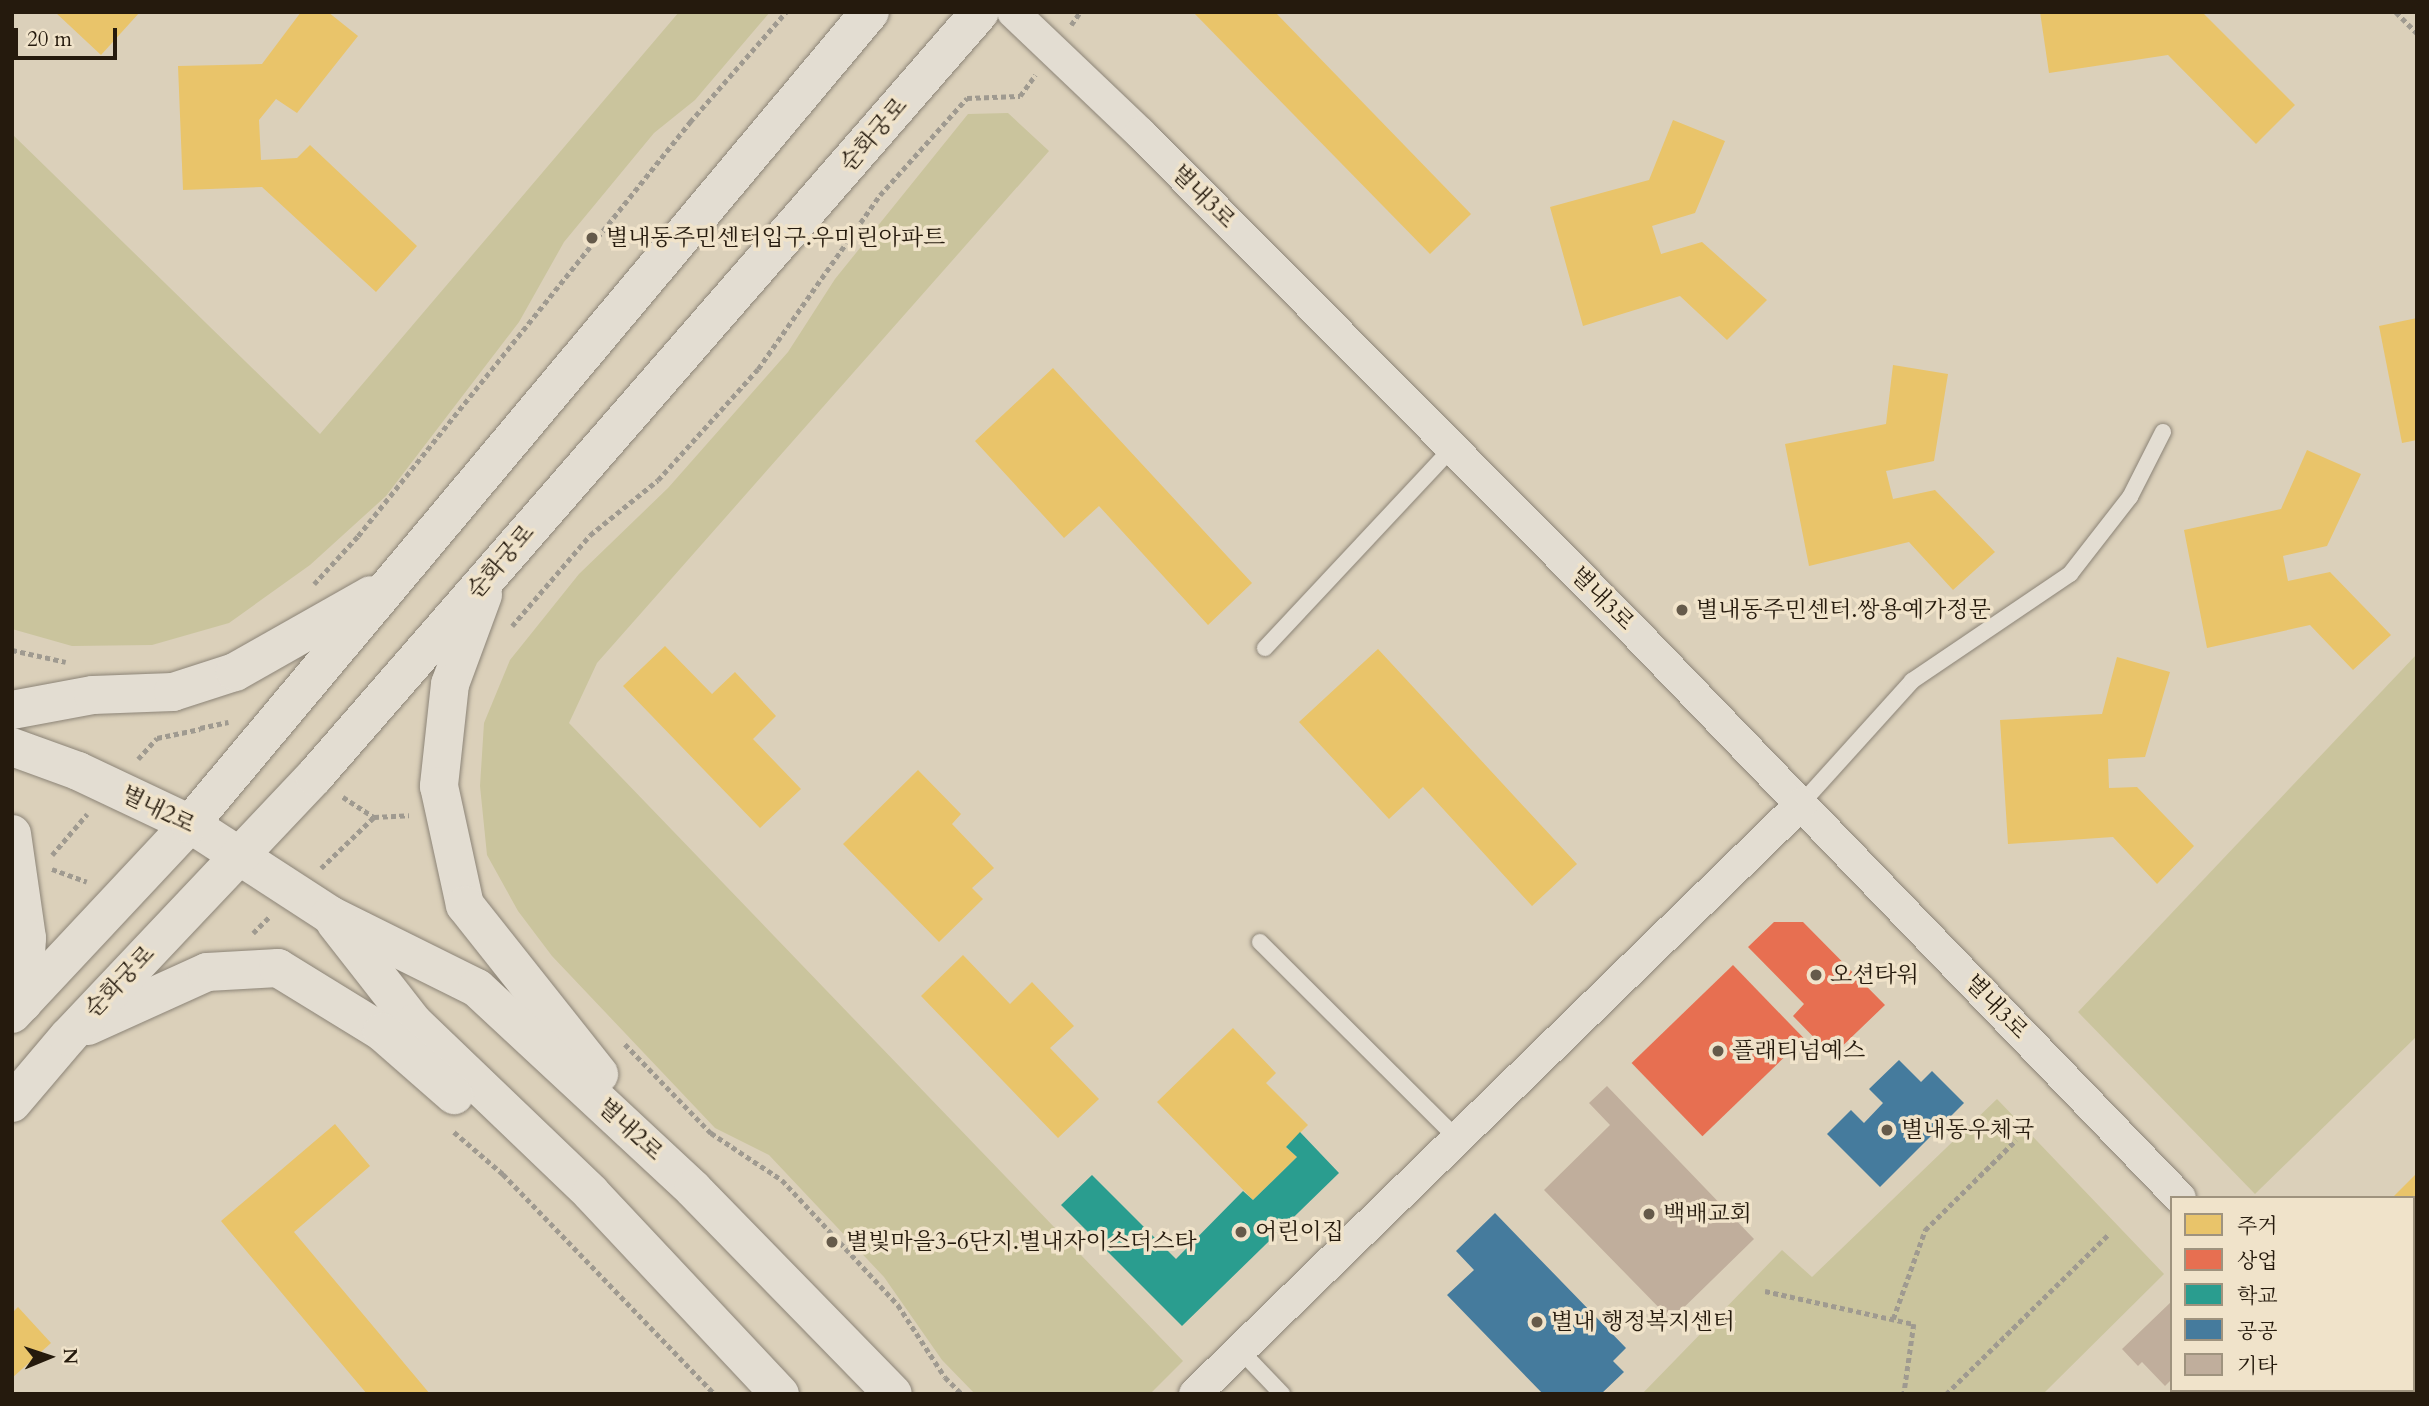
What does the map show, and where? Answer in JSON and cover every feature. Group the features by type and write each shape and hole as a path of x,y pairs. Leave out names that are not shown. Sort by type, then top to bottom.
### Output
{"street":[{"path":"17,1009 190,824 870,12"},
{"name":"순화궁로","path":"12,1103 68,1037 241,858 980,12"},
{"name":"별내3로","path":"1013,12 1140,133 1452,448 1801,804 2178,1196"},
{"path":"491,573 450,684 439,786 465,905 532,992 693,1189"},
{"path":"12,710 93,695 173,692 235,672 394,582"},
{"name":"별내2로","path":"12,747 78,771 190,824 330,915 477,988 693,1189 893,1394"},
{"path":"1195,1394 1801,804"},
{"path":"12,834 27,938 17,1009"},
{"name":"별내2로","path":"330,915 414,1023 591,1193 780,1394"},
{"path":"68,1037 207,972 278,968 382,1032 454,1096 591,1193"}],"lane":[{"path":"1801,804 1912,681 2070,574 2130,497 2163,432"},
{"path":"1265,649 1452,448"},
{"path":"1260,942 1457,1138"},
{"path":"1240,1350 1282,1394"}],"path":[{"path":"304,591 358,536 690,122 786,12"},
{"path":"2396,12 2417,33"},
{"path":"509,630 590,535 658,480 758,369 880,195 967,98 1020,96"},
{"path":"12,650 78,664"},
{"path":"157,738 231,721"},
{"path":"200,722 200,729"},
{"path":"333,790 374,817 414,814"},
{"path":"349,841 374,817"},
{"path":"43,866 84,880"},
{"path":"617,1035 711,1133 782,1180 898,1305 945,1377 962,1394"},
{"path":"451,1129 503,1174 715,1394"},
{"path":"1893,1320 1925,1230 2016,1140"},
{"path":"1946,1394 2108,1235"},
{"path":"1765,1291 1914,1324 1904,1394"}],"shaded area":[{"path":"679,12 770,12 695,100 654,133 564,242 519,322 386,496 310,565 229,623 152,645 72,646 12,629 12,134 320,434"},
{"path":"1008,113 1049,151 597,663 569,723 1183,1361 1150,1394 975,1394 942,1360 884,1277 769,1155 715,1128 552,956 518,911 487,855 480,786 484,723 510,660 579,574 668,488 788,352 835,279 968,114"},
{"path":"2417,654 2417,1036 2255,1194 2078,1012"},
{"path":"1997,1099 2164,1274 2043,1394 1642,1394 1782,1250 1812,1277"}],"building: 주거":[{"path":"55,12 140,12 101,55"},
{"path":"301,12 328,12 358,36 297,113 276,99 259,120 261,160 297,158 310,145 417,246 376,292 262,187 183,190 178,66 262,64"},
{"path":"1193,12 1275,12 1471,214 1430,254"},
{"path":"2040,12 2202,12 2295,105 2256,144 2168,55 2049,73"},
{"path":"1673,120 1725,141 1695,213 1652,226 1661,254 1702,242 1767,300 1727,340 1680,296 1583,326 1550,207 1649,180"},
{"path":"2417,318 2417,440 2402,443 2379,326"},
{"path":"1893,365 1948,374 1934,461 1886,471 1893,499 1935,490 1995,552 1953,590 1909,542 1809,566 1785,444 1886,424"},
{"path":"1053,368 1252,583 1208,625 1099,506 1064,538 975,441"},
{"path":"2307,450 2361,474 2327,546 2283,556 2288,581 2330,572 2391,635 2353,670 2310,625 2207,648 2184,530 2281,509"},
{"path":"665,646 712,694 735,672 776,716 753,739 801,789 760,828 623,686"},
{"path":"1378,649 1577,864 1532,906 1423,787 1389,819 1299,722"},
{"path":"2117,657 2170,672 2145,757 2108,759 2109,788 2137,787 2194,846 2157,884 2113,837 2008,844 2000,720 2102,714"},
{"path":"918,770 961,814 952,824 994,868 972,888 983,899 939,942 843,844"},
{"path":"963,955 1010,1004 1032,982 1074,1026 1050,1048 1099,1099 1058,1138 921,996"},
{"path":"1233,1028 1276,1073 1266,1083 1308,1125 1286,1147 1297,1157 1253,1200 1157,1102"},
{"path":"335,1124 370,1166 294,1232 430,1394 367,1394 221,1221"},
{"path":"2417,1173 2417,1296 2415,1196 2394,1196"},
{"path":"18,1307 51,1343 12,1378 12,1313"}],"building: 상업":[{"name":"오션타워","path":"1774,922 1803,922 1885,1005 1832,1056 1793,1016 1804,1004 1748,947"},
{"name":"플래티넘예스","path":"1733,965 1804,1038 1702,1136 1632,1063"}],"building: 학교":[{"name":"어린이집","path":"1300,1132 1339,1173 1182,1326 1061,1205 1092,1175 1176,1259 1243,1191 1253,1200 1297,1157 1286,1147"}],"building: 공공":[{"path":"1899,1060 1921,1082 1932,1071 1964,1103 1880,1187 1827,1134 1851,1110 1864,1123 1883,1103 1869,1089"},
{"name":"별내 행정복지센터","path":"1495,1213 1626,1348 1613,1361 1624,1372 1601,1394 1543,1394 1447,1295 1474,1270 1456,1251"}],"building: 기타":[{"name":"백배교회","path":"1607,1086 1754,1239 1671,1320 1544,1190 1610,1125 1589,1103"},
{"path":"2170,1303 2170,1381 2165,1386 2142,1362 2138,1366 2122,1349"},
{"path":"2180,1392 2268,1392 2268,1394"}],"place":[{"name":"별내동주민센터입구.우미린아파트","path":"592,238"},
{"name":"별내동주민센터.쌍용예가정문","path":"1682,610"},
{"name":"오션타워","path":"1816,975"},
{"name":"플래티넘예스","path":"1718,1051"},
{"name":"별내동우체국","path":"1887,1130"},
{"name":"백배교회","path":"1649,1214"},
{"name":"어린이집","path":"1241,1232"},
{"name":"별빛마을3-6단지.별내자이스더스타","path":"832,1242"},
{"name":"별내 행정복지센터","path":"1537,1322"}]}
